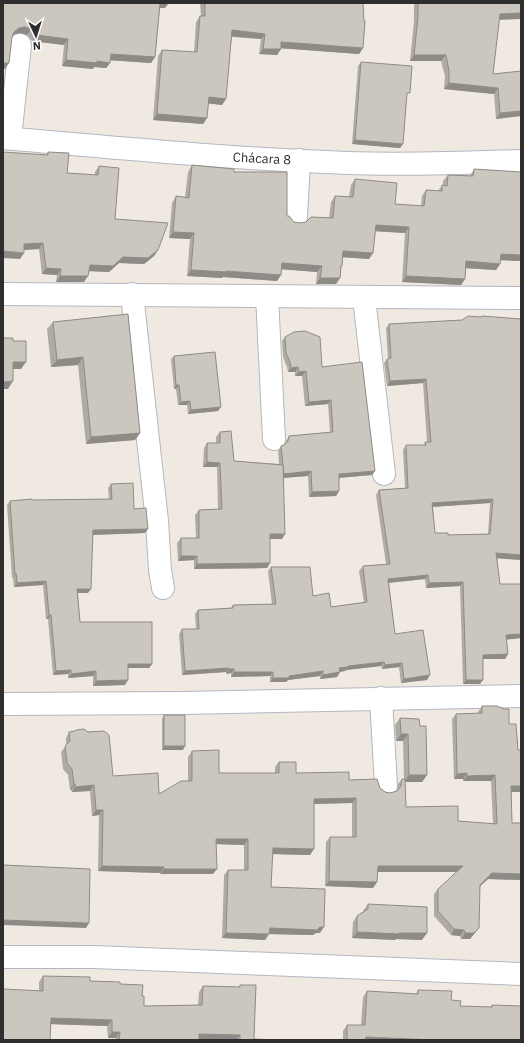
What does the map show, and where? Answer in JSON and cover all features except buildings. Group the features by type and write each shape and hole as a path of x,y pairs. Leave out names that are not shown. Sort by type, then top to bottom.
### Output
{"street":[{"path":"7,138 20,45"},
{"name":"Chácara 8","path":"7,138 234,157 348,163 458,163 521,160"},
{"path":"296,217 299,160"},
{"path":"3,294 132,294 364,298 521,298"},
{"path":"132,294 163,588"},
{"path":"267,296 274,439"},
{"path":"364,298 384,474"},
{"path":"3,704 182,703 521,696"},
{"path":"381,698 386,786"},
{"path":"3,957 94,957 521,974"}]}
